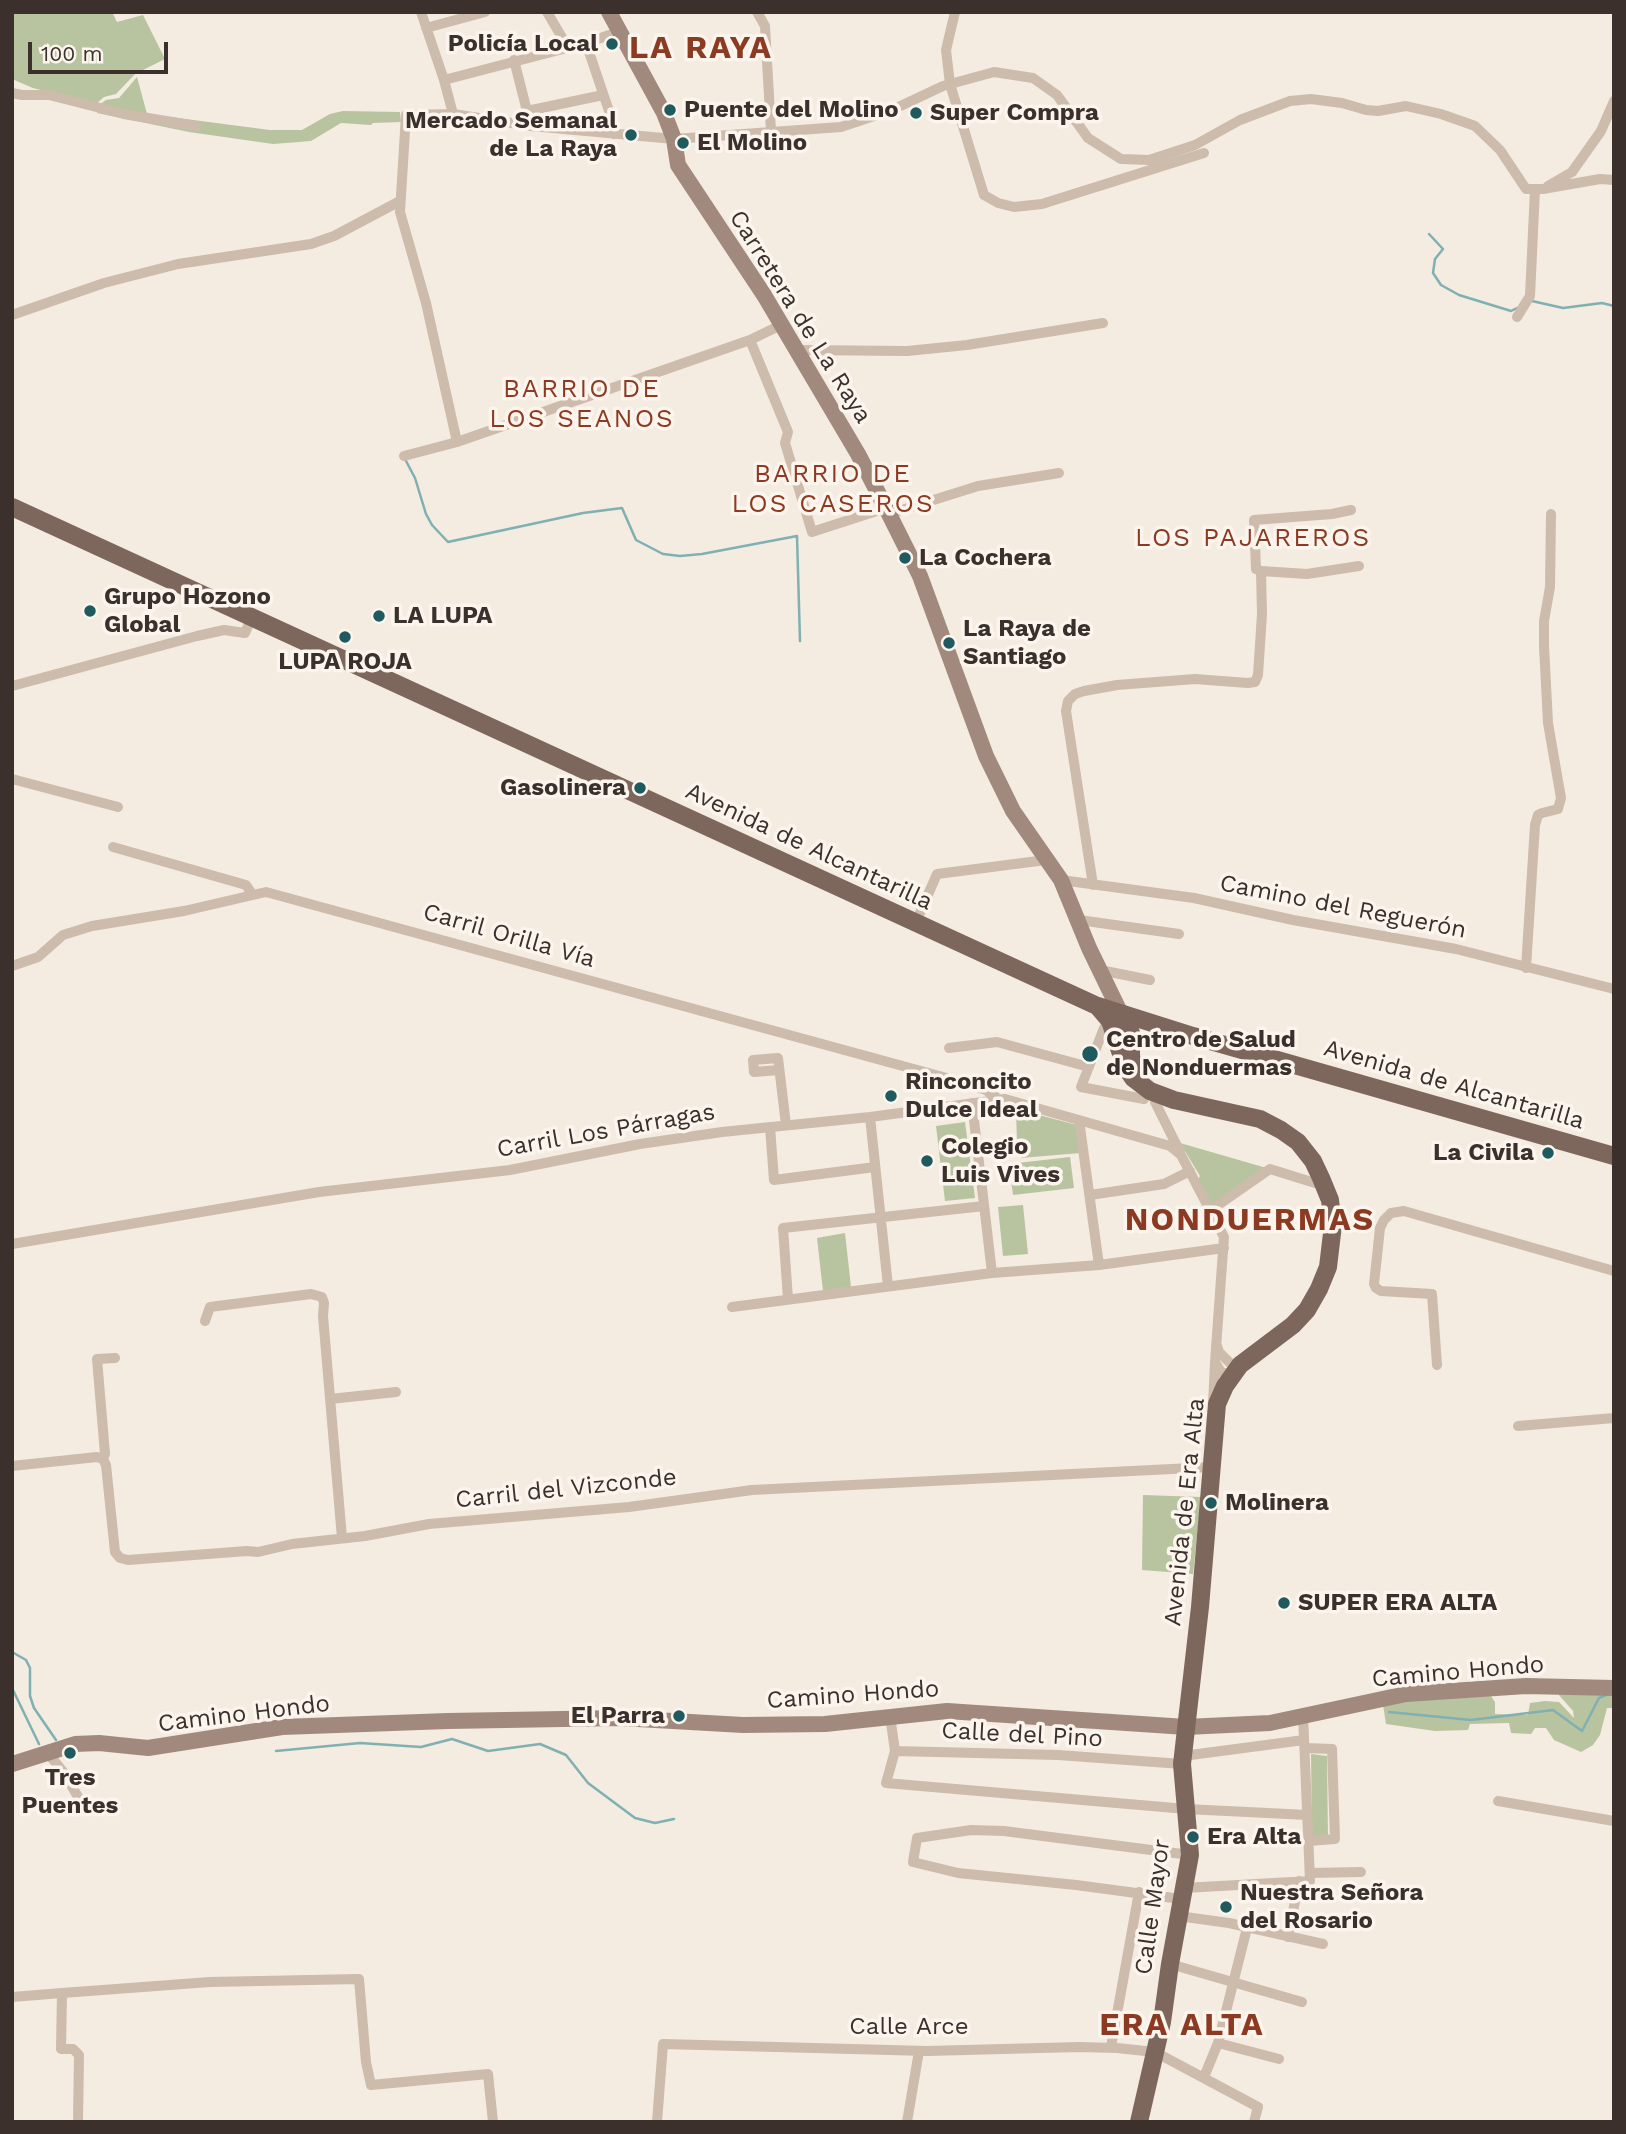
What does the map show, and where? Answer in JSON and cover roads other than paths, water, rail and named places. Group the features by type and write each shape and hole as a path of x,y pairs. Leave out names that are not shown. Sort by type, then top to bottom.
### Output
{"main road":[{"name":"Carretera de La Raya","path":"613,14 618,32 650,85 674,139 678,164 781,325 858,454 888,511 920,576 986,756 1013,811 1061,880 1100,970 1120,1027"},
{"name":"Avenida de Alcantarilla","path":"12,507 1095,1005 1120,1027 1158,1026 1614,1156"},
{"path":"1120,1027 1131,1062 1147,1096"},
{"name":"Avenida de Era Alta","path":"1147,1096 1159,1096 1253,1117 1281,1129 1306,1152 1317,1170 1329,1200 1334,1224 1328,1267 1314,1298 1293,1325 1251,1355 1234,1372 1219,1396 1215,1414 1199,1621 1186,1727"},
{"name":"Camino Hondo","path":"12,1764 75,1744 99,1743 148,1748 282,1727 620,1718 743,1725 825,1724 947,1711 1186,1727 1269,1723 1406,1694 1526,1686 1614,1688"},
{"name":"Calle Mayor","path":"1142,2121 1190,1856 1183,1760 1186,1727"}],"street":[{"path":"421,12 453,114"},
{"path":"426,28 485,12"},
{"path":"547,12 567,46"},
{"path":"757,12 765,26 771,131"},
{"path":"765,26 772,12"},
{"path":"955,12 946,50 950,84 984,195 998,203 1014,207 1042,204 1204,153"},
{"path":"444,80 618,32"},
{"path":"586,43 614,134"},
{"path":"514,60 531,126"},
{"path":"457,442 426,303 400,212 406,115 453,114 531,126 674,139 841,127 892,110 950,84 994,72 1033,78 1057,95 1088,138 1121,159 1149,160 1195,145 1240,120 1290,101 1311,99 1378,111 1406,106 1475,126 1500,150 1526,189 1614,180"},
{"path":"12,93 49,95 124,114 196,126"},
{"path":"527,111 603,94"},
{"path":"1539,189 1572,172 1611,116 1614,101"},
{"path":"1517,317 1530,296 1539,189"},
{"path":"12,315 104,283 178,264 311,244 334,236 400,201"},
{"path":"796,350 907,351 967,345 1103,323"},
{"path":"404,456 457,442 750,340 781,325"},
{"path":"750,340 788,432 785,443 812,532 978,486 1059,474"},
{"path":"1351,510 1254,520 1256,569 1307,575 1359,566"},
{"path":"1526,968 1535,825 1538,815 1558,809 1561,797 1548,723 1544,646 1544,621 1550,587 1551,514"},
{"path":"1093,885 1066,711 1068,701 1075,694 1084,691 1117,685 1195,679 1255,682 1261,640 1261,571"},
{"path":"12,686 197,636 224,630 245,633 252,617"},
{"path":"12,779 118,807"},
{"path":"113,847 246,885 251,894"},
{"path":"915,922 937,874 1046,860"},
{"name":"Camino del Reguerón","path":"1061,880 1194,898 1293,920 1456,949 1614,989"},
{"name":"Carril Orilla Vía","path":"12,966 38,957 63,935 92,926 184,911 266,891 943,1077 986,1090 997,1098"},
{"path":"1079,920 1179,934"},
{"path":"1100,970 1150,980"},
{"path":"1120,1027 1104,1028 1081,1087 1147,1096 1222,1230 1224,1248 1212,1399 1215,1414"},
{"path":"949,1048 997,1042 1089,1067"},
{"path":"779,1070 786,1125"},
{"name":"Carril Los Párragas","path":"12,1244 319,1192 510,1170 640,1144 870,1117 997,1098 1170,1146 1181,1154"},
{"path":"972,1103 992,1273"},
{"path":"870,1117 888,1286"},
{"path":"1079,1120 1099,1265"},
{"path":"770,1127 774,1180 875,1167"},
{"path":"1211,1210 1270,1169 1315,1183"},
{"path":"1090,1195 1164,1184 1190,1171"},
{"path":"788,1299 783,1228 984,1206"},
{"path":"1437,1365 1432,1294 1381,1291 1374,1284 1380,1228 1391,1213 1404,1212 1614,1271"},
{"path":"732,1307 992,1273 1099,1265 1224,1248"},
{"path":"205,1321 210,1307 311,1294 322,1297 342,1538"},
{"path":"1217,1346 1234,1372"},
{"path":"12,1466 97,1457 103,1459 106,1454 97,1359 115,1358"},
{"path":"1215,1362 1221,1372 1234,1372"},
{"path":"330,1399 396,1392"},
{"path":"1518,1426 1614,1418"},
{"name":"Carril del Vizconde","path":"103,1459 106,1465 115,1552 120,1558 128,1560 258,1552 292,1544 429,1524 629,1507 752,1490 1212,1467"},
{"path":"1181,1901 1310,1881 1303,1715"},
{"path":"890,1716 895,1751 887,1783 1186,1809 1308,1815"},
{"path":"1305,1744 1332,1749 1335,1839 1309,1841"},
{"name":"Calle del Pino","path":"895,1751 1183,1760 1305,1744"},
{"path":"47,1752 64,1773 83,1807"},
{"path":"1498,1801 1614,1821"},
{"path":"1190,1856 1004,1831 971,1830 917,1838 913,1861 958,1873 1139,1892 1181,1901 1247,1927 1323,1944"},
{"path":"1310,1873 1361,1872"},
{"path":"1288,1937 1299,1881"},
{"path":"1111,2048 1139,1892"},
{"path":"1204,2077 1218,2043 1247,1927"},
{"path":"1170,1964 1302,2002"},
{"path":"12,1997 210,1982 359,1979 366,2062 371,2085 488,2074 493,2122"},
{"path":"62,1993 61,2049 73,2049 79,2055 78,2122"},
{"path":"1218,2043 1279,2059"},
{"name":"Calle Arce","path":"657,2122 663,2044 919,2051 1111,2048 1155,2052"},
{"path":"907,2122 919,2051"},
{"path":"1155,2052 1258,2107 1254,2122"}],"waterway":[{"path":"1429,234 1443,249 1435,259 1433,273 1441,285 1459,295 1511,311 1517,308"},
{"path":"1532,301 1563,308 1602,303 1614,306"},
{"path":"405,459 415,478 426,514 448,542 583,513 622,508 636,540 663,554 702,554 797,536 800,641"},
{"path":"12,1652 26,1660 30,1668 30,1696 34,1708 56,1740"},
{"path":"12,1688 39,1744"},
{"path":"1389,1712 1471,1720 1553,1710 1582,1731 1599,1698 1606,1695"},
{"path":"276,1751 360,1743 421,1747 452,1739 488,1751 540,1744 566,1755 588,1783 635,1818 655,1823 674,1819"}],"place":[{"name":"Policía Local","path":"612,44"},
{"name":"Puente del Molino","path":"670,110"},
{"name":"Super Compra","path":"916,113"},
{"name":"Mercado Semanal de La Raya","path":"631,135"},
{"name":"El Molino","path":"683,143"},
{"name":"La Cochera","path":"905,558"},
{"name":"Grupo Hozono Global","path":"90,611"},
{"name":"LA LUPA","path":"379,616"},
{"name":"LUPA ROJA","path":"345,637"},
{"name":"La Raya de Santiago","path":"949,643"},
{"name":"Gasolinera","path":"640,788"},
{"name":"Centro de Salud de Nonduermas","path":"1090,1054"},
{"name":"Rinconcito Dulce Ideal","path":"891,1096"},
{"name":"La Civila","path":"1548,1153"},
{"name":"Colegio Luis Vives","path":"927,1161"},
{"name":"Molinera","path":"1211,1503"},
{"name":"SUPER ERA ALTA","path":"1284,1603"},
{"name":"El Parra","path":"679,1716"},
{"name":"Tres Puentes","path":"70,1753"},
{"name":"Era Alta","path":"1193,1837"},
{"name":"Nuestra Señora del Rosario","path":"1226,1907"}],"district":[{"name":"LA RAYA","path":"701,49"},
{"name":"BARRIO DE LOS SEANOS","path":"582,404"},
{"name":"BARRIO DE LOS CASEROS","path":"833,489"},
{"name":"LOS PAJAREROS","path":"1253,538"},
{"name":"NONDUERMAS","path":"1250,1221"},
{"name":"ERA ALTA","path":"1182,2026"}]}
